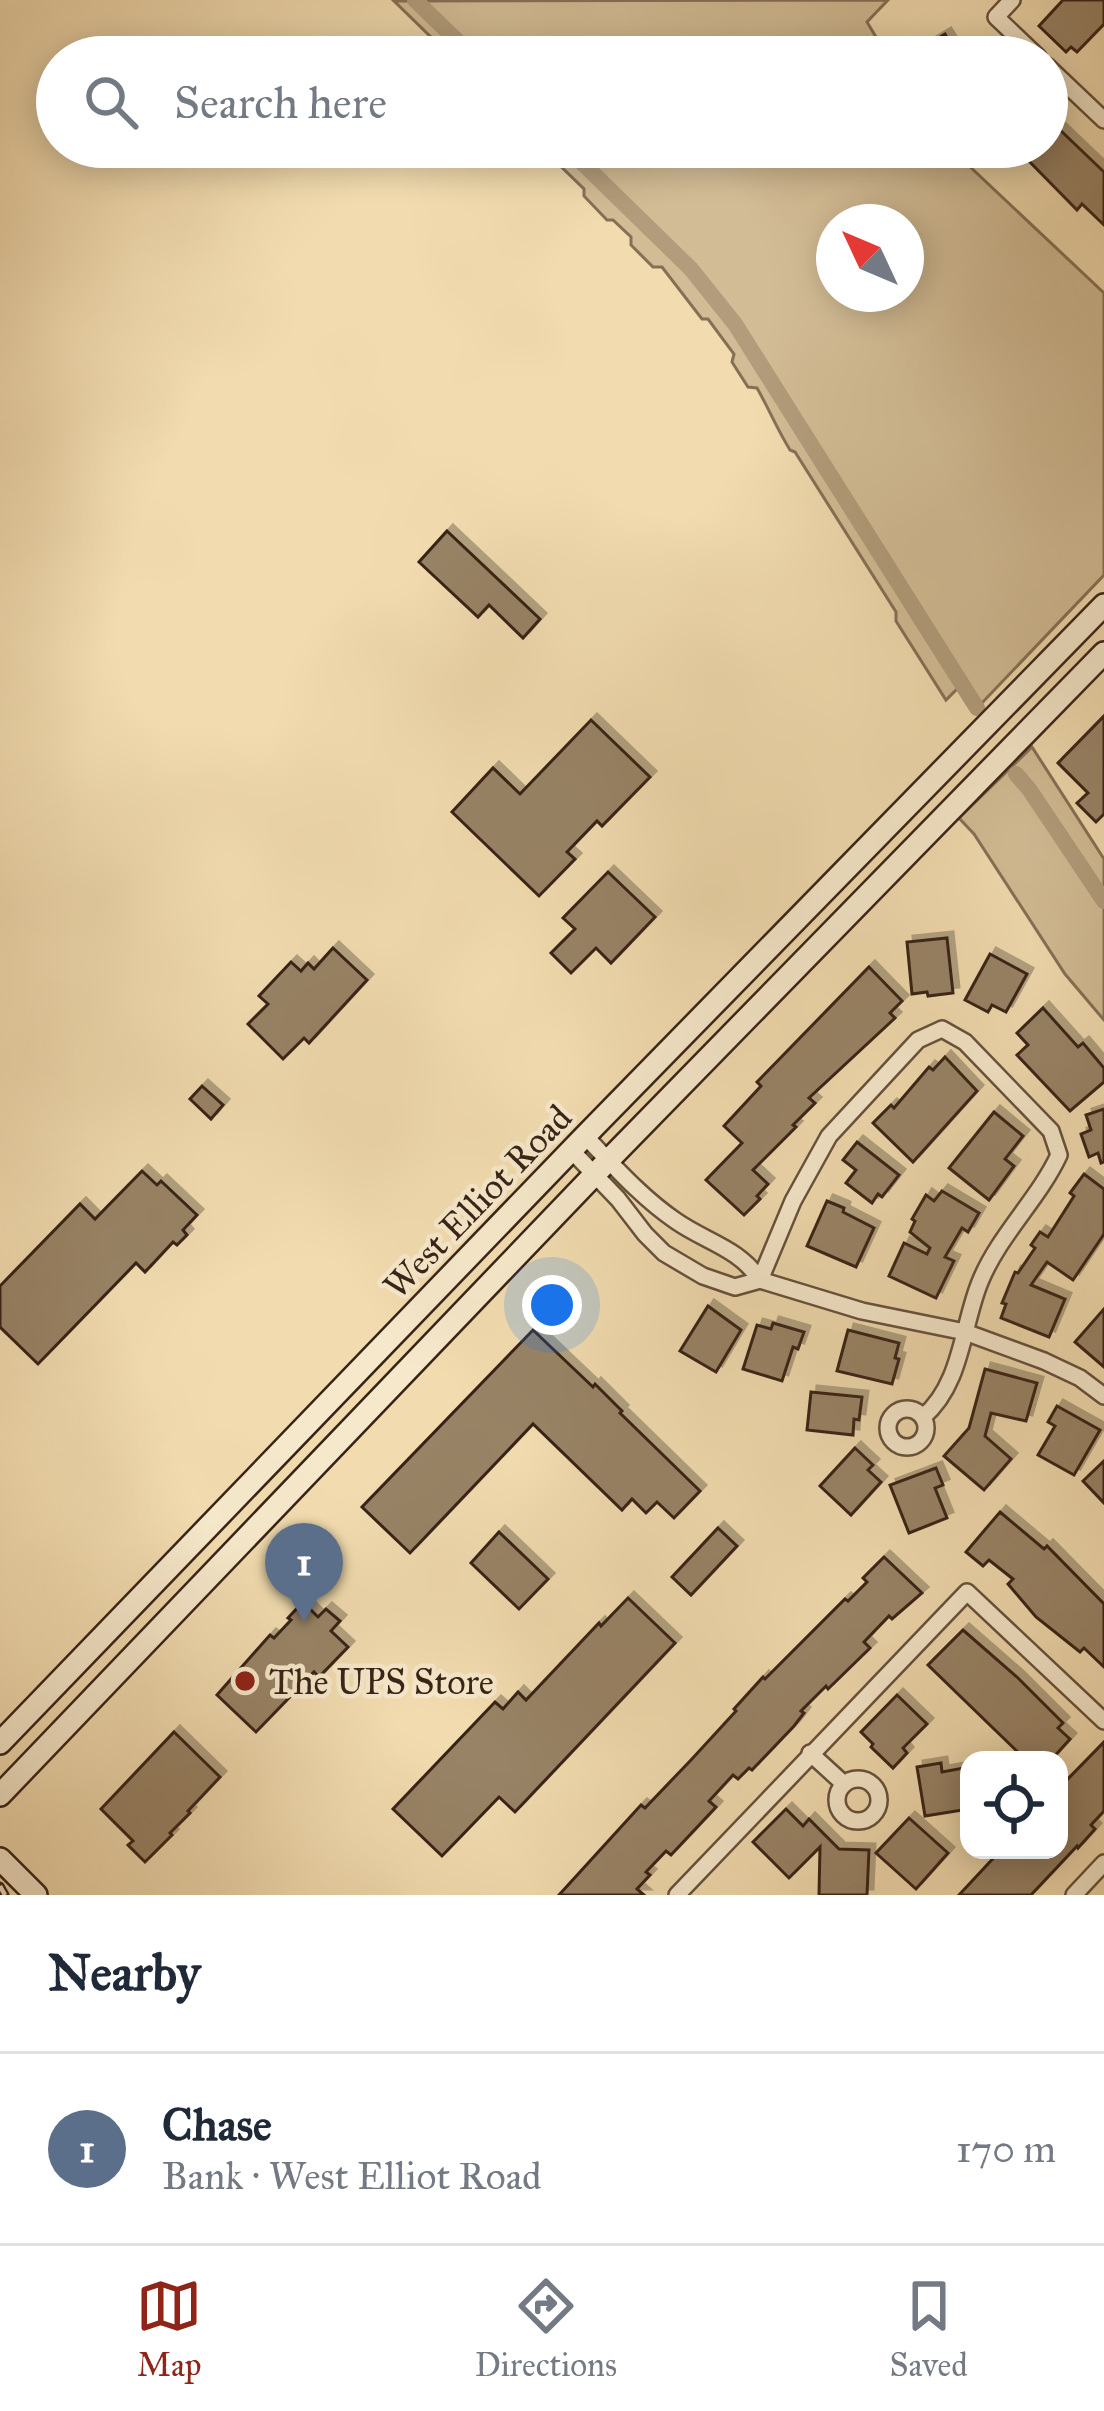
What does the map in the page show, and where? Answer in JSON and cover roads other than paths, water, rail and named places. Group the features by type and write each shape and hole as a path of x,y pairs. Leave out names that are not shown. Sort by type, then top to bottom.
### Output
{"main road":[{"name":"West Elliot Road","path":"0,1743 1104,604"},
{"name":"West Elliot Road","path":"0,1795 1104,652"},
{"path":"0,1859 36,1895"}],"street":[{"path":"1012,0 996,17 1016,36"},
{"path":"1068,86 1104,120"},
{"path":"760,1280 793,1202 829,1136 918,1040 942,1029 965,1042 1051,1131 1058,1155 980,1280 949,1382 937,1405 923,1417"},
{"path":"579,1143 645,1234 664,1253 703,1276 735,1287 760,1280 862,1311 964,1332 1044,1361 1104,1396"},
{"path":"601,1168 748,1263 760,1280"},
{"path":"676,1895 968,1592 1104,1721"},
{"path":"810,1753 844,1784"},
{"path":"1074,1895 1104,1863"}],"waterway":[{"path":"415,0 452,36"},
{"path":"588,168 691,269 735,324 977,708"},
{"path":"1016,774 1104,901"}],"railway":[{"path":"0,1886 5,1895"}],"place":[{"name":"Chase","path":"304,1622"},
{"name":"The UPS Store","path":"245,1681"}]}
